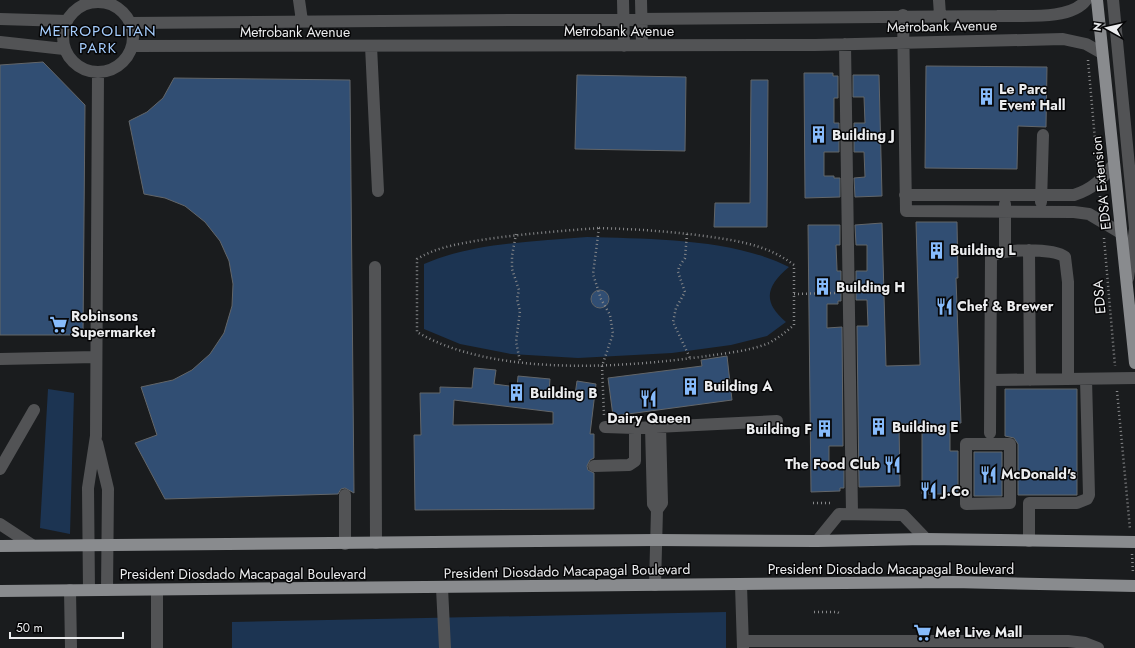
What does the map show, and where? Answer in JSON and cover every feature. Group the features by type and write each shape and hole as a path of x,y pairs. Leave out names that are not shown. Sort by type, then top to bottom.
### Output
{"main road":[{"name":"EDSA Extension","path":"1097,0 1135,363"},
{"name":"President Diosdado Macapagal Boulevard","path":"0,546 88,544 345,544 656,540 817,541 926,539 1133,542"},
{"name":"President Diosdado Macapagal Boulevard","path":"0,591 953,582 1135,586"}],"street":[{"path":"299,0 302,21"},
{"path":"623,0 624,46"},
{"path":"641,0 642,46"},
{"path":"939,0 940,15"},
{"name":"Metrobank Avenue","path":"130,23 623,20 1058,14 1083,5 1086,0"},
{"path":"1113,0 1135,229 1127,290"},
{"path":"92,1 114,3 130,23 132,30 132,46 128,57 119,66 109,71 98,73 87,71 77,66 64,49 63,30 66,21 73,12 92,1"},
{"path":"903,15 906,211 1074,212 1089,214 1121,233"},
{"path":"0,19 66,21"},
{"name":"Metrobank Avenue","path":"132,46 642,46 845,44 1063,39 1086,44 1102,53"},
{"path":"0,42 64,49"},
{"path":"845,44 852,514"},
{"path":"371,46 378,191"},
{"path":"88,590 88,488 96,436 98,73"},
{"path":"1041,211 1043,135"},
{"path":"905,195 1074,195 1087,191 1099,183 1114,164"},
{"path":"1005,195 1005,252"},
{"path":"1029,250 1030,380"},
{"path":"990,433 991,258 1005,252 1029,250 1060,253 1065,257 1068,282 1068,379"},
{"path":"375,267 376,543"},
{"path":"0,359 96,357"},
{"path":"991,380 1135,378"},
{"path":"1029,541 1029,503 1077,503 1087,499 1089,495 1086,379"},
{"path":"0,469 34,410"},
{"path":"605,427 634,428 777,421"},
{"path":"654,585 657,510 662,503 656,426"},
{"path":"594,466 628,465 635,461 634,428"},
{"path":"96,436 108,489 107,590"},
{"path":"966,444 1010,444 1010,503 966,504 966,444"},
{"path":"345,495 345,544"},
{"path":"817,541 839,514 903,515 926,539"},
{"path":"0,524 32,545"},
{"path":"741,585 743,644 814,641 1068,641 1085,643 1098,648"},
{"path":"442,588 445,648"},
{"path":"70,590 71,648"},
{"path":"157,590 157,648"}],"path":[{"name":"EDSA","path":"1086,44 1116,379 1133,542 1135,586"},
{"path":"599,228 593,274 602,299 610,314 613,334 602,366 605,427"},
{"path":"599,228 687,234 739,240 764,247 794,265 794,326 781,336 754,348 690,358 602,366 557,365 520,361 466,352 434,341 418,332 417,258 430,252 448,246 516,234 599,228"},
{"path":"516,234 512,256 512,269 519,290 516,300 520,311 516,342 520,361"},
{"path":"687,234 685,258 679,267 678,272 685,292 676,308 673,322 690,358"},
{"path":"794,294 848,293"},
{"path":"815,503 837,503"},
{"path":"814,612 837,612 841,614"}],"shaded area":[{"path":"587,237 637,238 690,242 742,250 766,257 789,267 775,281 770,294 770,301 773,308 786,322 767,336 731,345 672,353 578,358 511,354 460,344 424,329 424,264 463,251 483,247"},
{"path":"48,389 74,393 70,534 40,528"},
{"path":"726,612 726,648 232,648 232,622"}],"building":[{"path":"43,62 85,105 83,335 0,335 0,65"},
{"name":"Le Parc Event Hall","path":"926,66 1047,67 1046,127 1018,126 1017,169 925,168"},
{"name":"Building J","path":"804,73 833,73 833,76 838,76 838,98 834,98 834,123 839,123 839,152 824,152 824,176 834,176 834,178 840,178 840,197 805,198"},
{"path":"577,75 686,77 685,151 575,149"},
{"path":"853,75 879,75 882,196 855,197 854,178 865,177 864,152 854,152 854,123 865,123 864,97 853,97"},
{"path":"174,78 350,80 354,493 345,488 341,489 338,494 165,499 135,443 157,435 141,387 173,380 192,370 210,354 224,333 232,306 233,284 229,261 220,241 205,222 185,206 165,198 144,194 129,121 147,112 163,98"},
{"path":"751,80 768,80 767,227 714,227 715,203 750,203"},
{"path":"916,222 957,222 958,278 956,278 961,423 950,423 950,451 958,451 958,494 922,494 922,424 899,424 900,486 859,487 857,326 868,326 867,300 856,300 856,271 867,271 867,245 856,245 855,225 882,223 886,366 920,365"},
{"path":"808,225 840,225 840,245 836,245 837,271 841,271 841,301 838,301 838,304 827,304 827,328 842,327 843,446 829,446 829,470 844,469 844,488 840,488 840,491 811,492"},
{"path":"600,290 606,293 609,299 606,305 600,308 594,305 591,299 594,293"},
{"name":"Building A","path":"727,356 732,400 613,416 608,378 702,366 701,360"},
{"path":"474,368 496,370 494,384 517,387 518,376 550,379 549,392 575,395 577,381 596,384 590,434 594,434 594,458 590,460 587,466 588,470 594,473 594,509 415,510 414,435 421,435 420,393 440,393 440,387 472,388","holes":["454,400 553,412 553,424 453,425"]},
{"path":"1005,389 1077,389 1077,495 1018,495 1018,444 1014,438 1005,436"},
{"name":"McDonald's","path":"974,452 1002,452 1002,496 974,496"}],"place":[{"name":"Le Parc Event Hall","path":"986,97"},
{"name":"Building J","path":"819,135"},
{"name":"Building L","path":"937,250"},
{"name":"Building H","path":"823,287"},
{"name":"Chef & Brewer","path":"944,306"},
{"name":"Robinsons Supermarket","path":"58,324"},
{"name":"Building A","path":"691,386"},
{"name":"Building B","path":"517,393"},
{"name":"Dairy Queen","path":"649,398"},
{"name":"Building E","path":"879,427"},
{"name":"Building F","path":"825,429"},
{"name":"The Food Club","path":"893,464"},
{"name":"McDonald's","path":"988,474"},
{"name":"J.Co","path":"929,491"},
{"name":"Met Live Mall","path":"922,632"}],"district":[{"name":"METROPOLITAN PARK","path":"98,40"}]}
